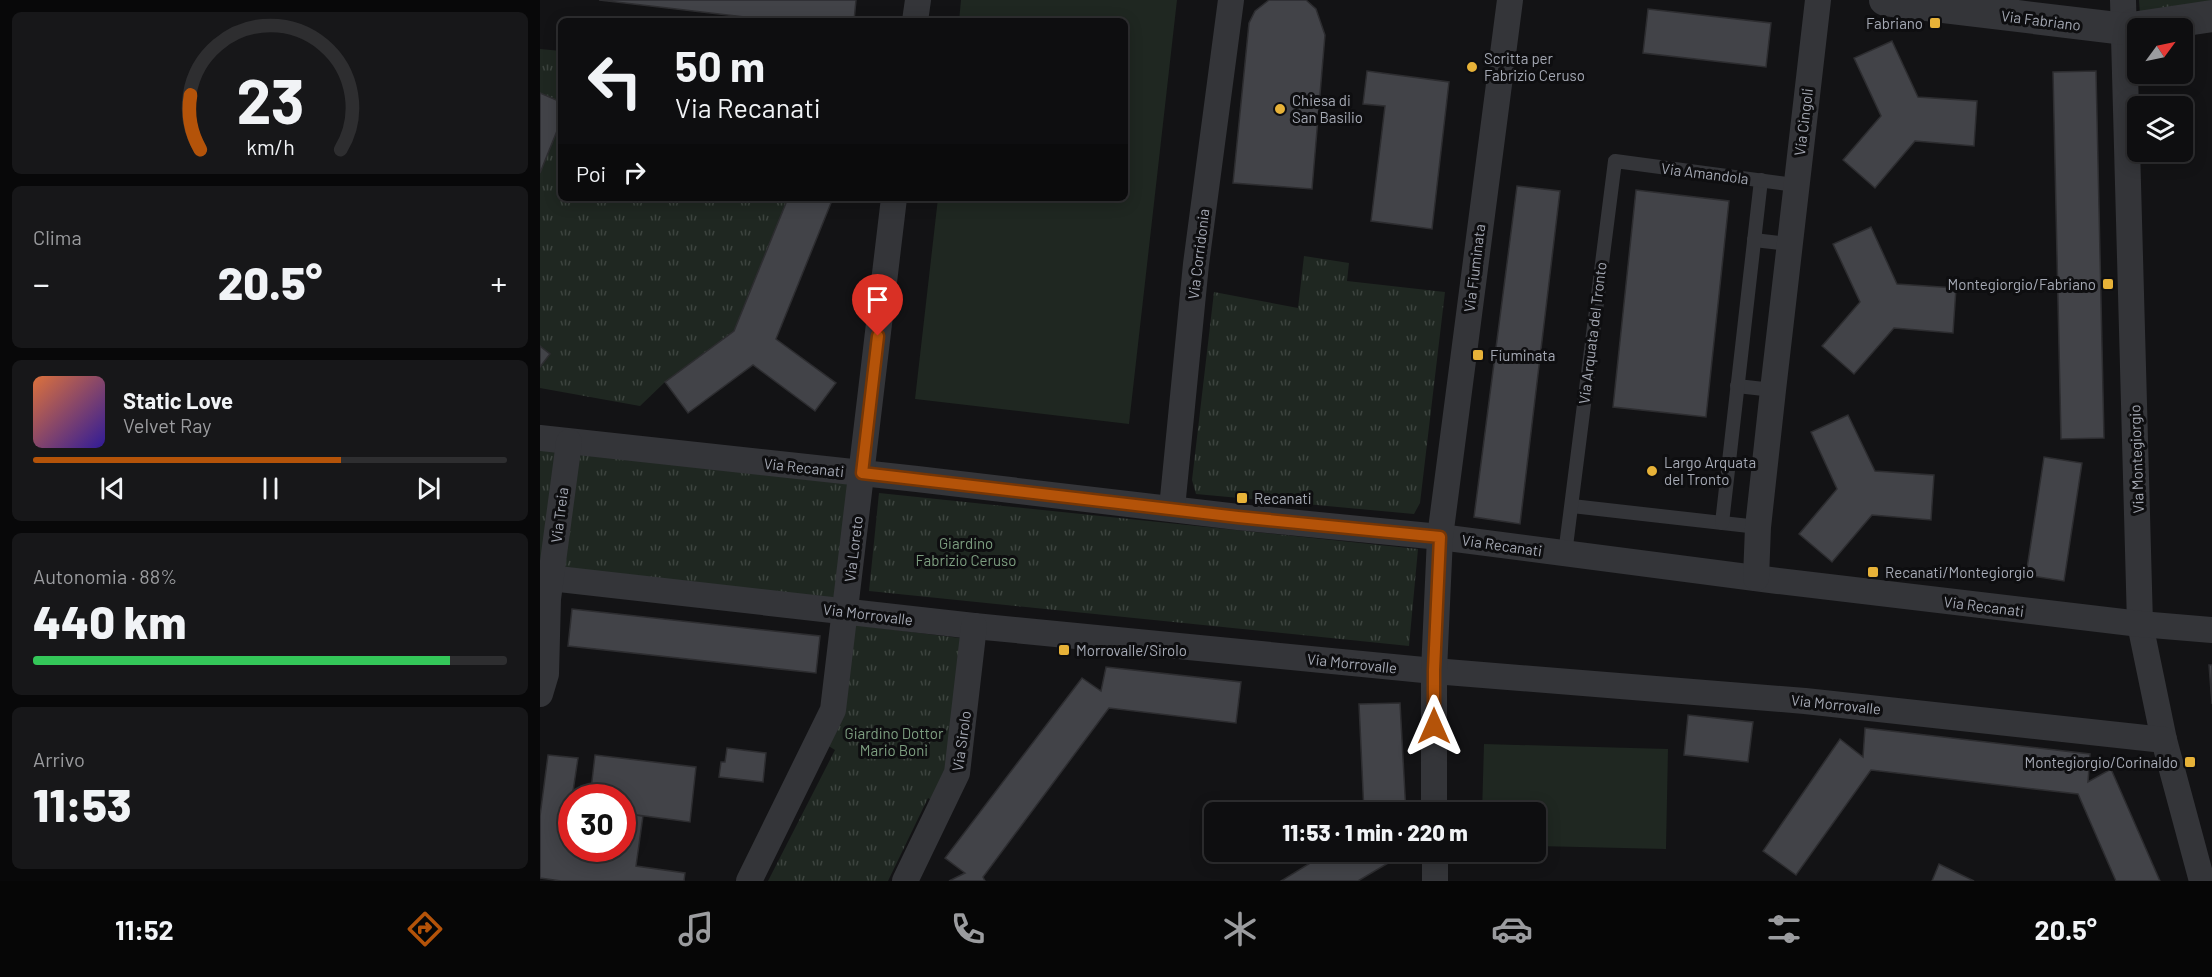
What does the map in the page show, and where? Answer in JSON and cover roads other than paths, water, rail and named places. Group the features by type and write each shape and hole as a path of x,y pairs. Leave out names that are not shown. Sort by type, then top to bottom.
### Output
{"street":[{"path":"915,18 918,0"},
{"name":"Via Corridonia","path":"1172,508 1196,264 1231,0"},
{"name":"Via Fiuminata","path":"1434,802 1434,670 1440,537 1510,0"},
{"name":"Via Cingoli","path":"1756,578 1758,527 1818,0"},
{"name":"Via Fabriano","path":"1885,0 2124,15 2212,16"},
{"name":"Via Montegiorgio","path":"2124,15 2140,624 2164,740 2202,881"},
{"name":"Via Loreto","path":"748,881 833,710 894,201"},
{"name":"Via Recanati","path":"540,438 1238,517 1440,537 1756,578 2140,624 2212,630"},
{"name":"Via Treia","path":"540,694 546,674 545,578 569,442"},
{"name":"Via Morrovalle","path":"545,578 974,626 1434,670 1804,701 2164,740"},
{"name":"Via Sirolo","path":"905,881 957,773 974,626"},
{"path":"1435,862 1435,881"}],"lane":[{"name":"Via Amandola","path":"1615,161 1796,185"},
{"name":"Via Arquata del Tronto","path":"1572,506 1615,161"},
{"path":"1722,523 1761,180"},
{"path":"1754,240 1789,244"},
{"path":"1737,386 1773,390"},
{"path":"1565,554 1572,506 1758,527"}],"place":[{"name":"Fabriano","path":"1935,23"},
{"name":"Scritta per Fabrizio Ceruso","path":"1472,67"},
{"name":"Chiesa di San Basilio","path":"1280,109"},
{"name":"Montegiorgio/Fabriano","path":"2108,284"},
{"name":"Fiuminata","path":"1478,355"},
{"name":"Largo Arquata del Tronto","path":"1652,471"},
{"name":"Recanati","path":"1242,498"},
{"name":"Recanati/Montegiorgio","path":"1873,572"},
{"name":"Morrovalle/Sirolo","path":"1064,650"},
{"name":"Montegiorgio/Corinaldo","path":"2190,762"}],"park label":[{"name":"Giardino Fabrizio Ceruso","path":"966,552"},
{"name":"Giardino Dottor Mario Boni","path":"894,742"}]}
